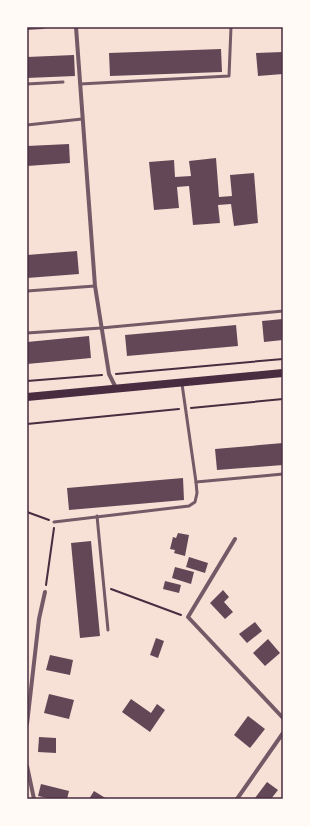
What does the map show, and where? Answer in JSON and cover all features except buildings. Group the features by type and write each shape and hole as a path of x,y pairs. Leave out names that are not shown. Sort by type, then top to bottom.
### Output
{"main road":[{"path":"27,397 283,373"}],"street":[{"path":"27,28 43,27"},
{"path":"76,27 95,286 108,374 116,388"},
{"path":"235,539 188,617 283,718"},
{"path":"27,724 39,619 45,592"},
{"path":"236,799 283,733"},
{"path":"27,766 34,799"}],"lane":[{"path":"80,84 229,76 232,27"},
{"path":"27,84 63,82"},
{"path":"27,125 82,119"},
{"path":"27,292 95,286"},
{"path":"27,333 101,328 283,311"},
{"path":"54,522 189,506 195,502 198,493 182,382"},
{"path":"196,482 283,474"},
{"path":"97,516 105,586 108,630"}],"path":[{"path":"27,381 283,359"},
{"path":"27,424 283,399"},
{"path":"27,512 54,522 45,592"},
{"path":"105,586 188,617"}]}
